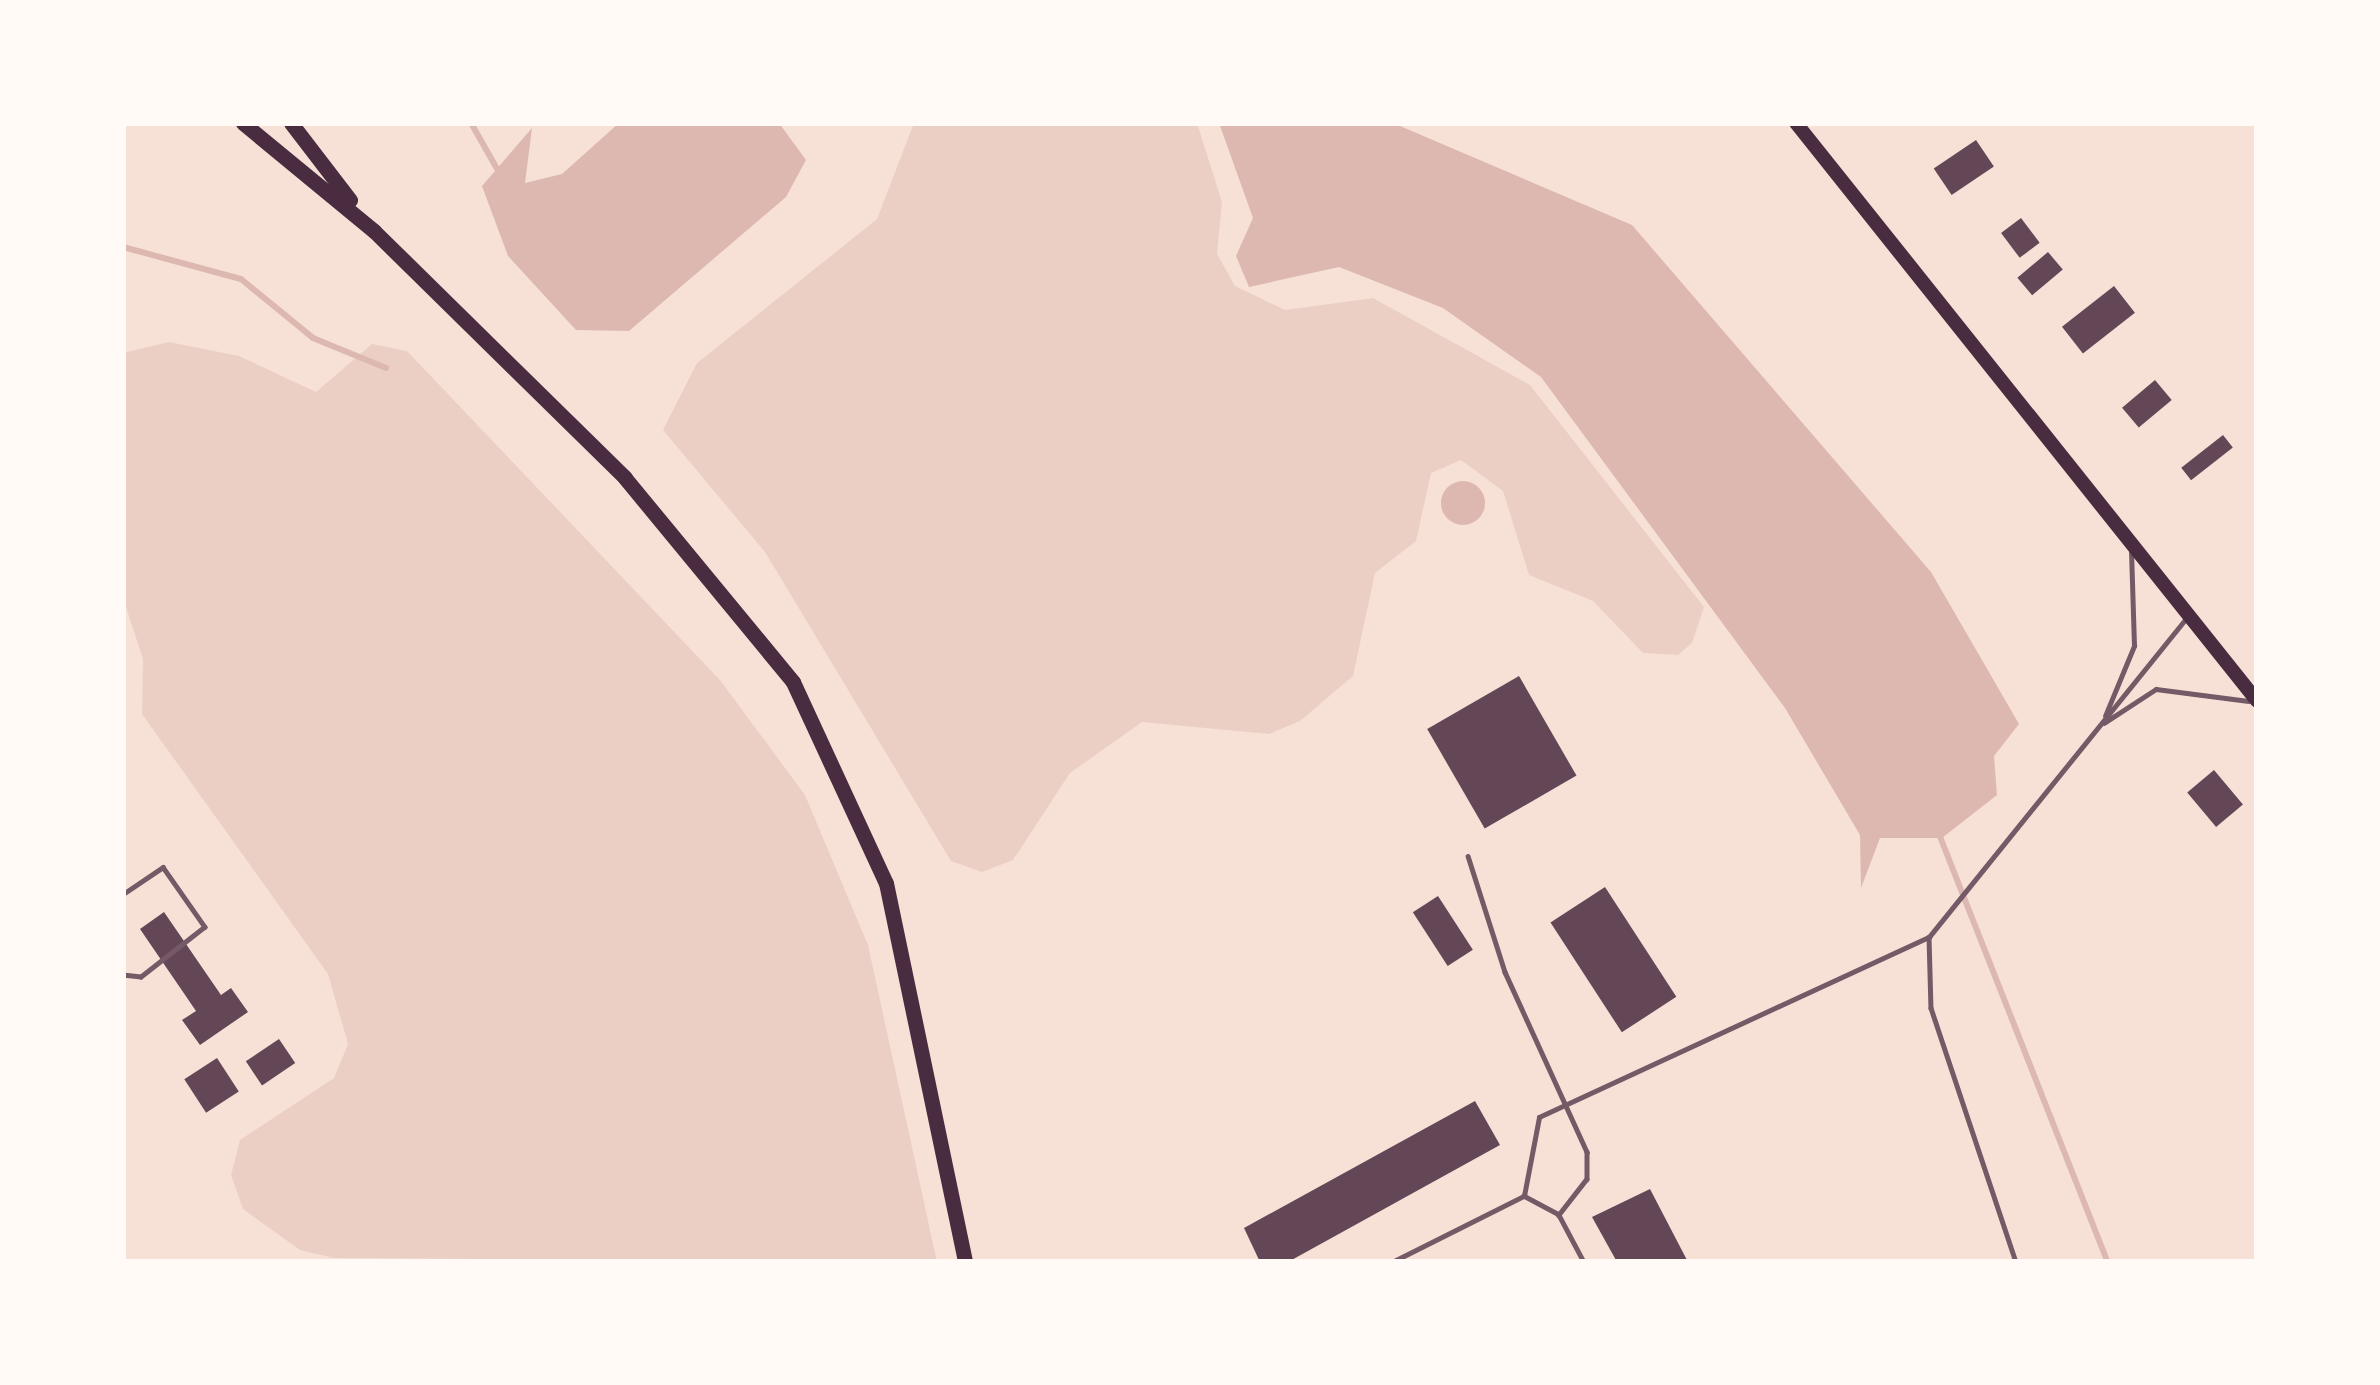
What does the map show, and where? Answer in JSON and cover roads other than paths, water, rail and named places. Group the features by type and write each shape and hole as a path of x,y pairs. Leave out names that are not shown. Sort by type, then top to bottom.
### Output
{"highway":[{"path":"243,123 374,231 673,528 793,682 886,883 965,1262"},
{"path":"291,123 374,231"}],"main road":[{"path":"1796,123 2257,703"}],"lane":[{"path":"2100,726 2134,646 2130,544"},
{"path":"1524,1196 1532,1130 1571,1099 1929,937 2188,617"},
{"path":"2100,726 2156,689 2226,691 2257,703"},
{"path":"1468,856 1505,972 1571,1099 1587,1179 1559,1215"},
{"path":"123,895 163,867 205,927 141,977 123,975"},
{"path":"1929,937 1931,1008 2016,1262"},
{"path":"1524,1196 1559,1215 1584,1262"},
{"path":"1392,1262 1524,1196"}],"waterway":[{"path":"471,123 499,172"},
{"path":"123,247 241,279 313,338 386,368"},
{"path":"1939,834 2108,1262"}]}
